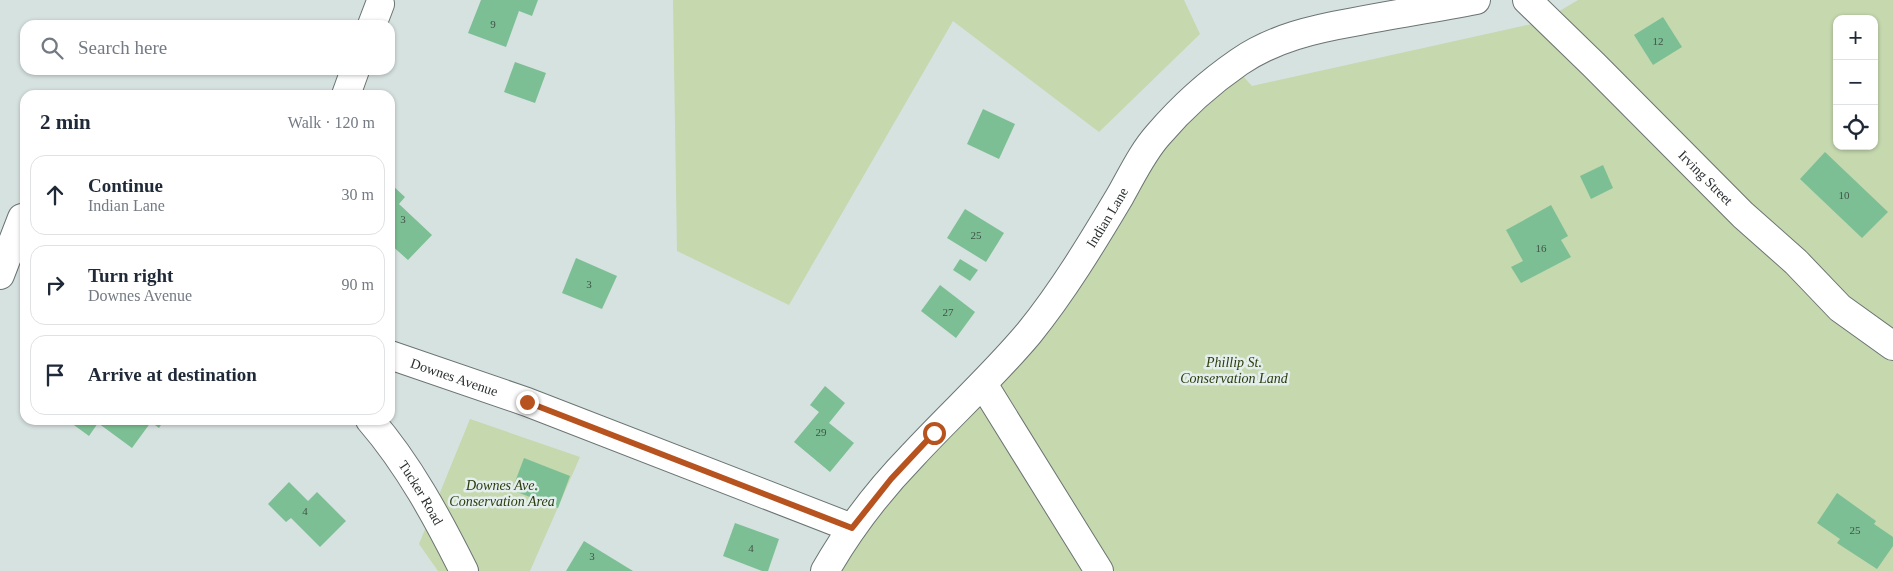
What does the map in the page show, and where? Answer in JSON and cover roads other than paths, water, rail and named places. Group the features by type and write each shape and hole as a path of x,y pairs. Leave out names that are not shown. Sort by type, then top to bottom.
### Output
{"street":[{"name":"Indian Lane","path":"825,571 852,528 873,500 912,456 983,384 1028,334 1054,300 1119,197 1137,164 1158,135 1183,109 1240,61 1274,42 1310,30 1476,0"},
{"name":"Irving Street","path":"1527,0 1699,169 1743,215 1796,262 1840,308 1893,346"},
{"path":"348,90 353,75"},
{"path":"0,274 16,215"},
{"name":"Downes Avenue","path":"395,357 527,402 852,528"},
{"path":"983,384 1099,571"},
{"name":"Tucker Road","path":"374,425 383,435 437,517 464,571"}],"park label":[{"name":"Phillip St. Conservation Land","path":"1234,370"},
{"name":"Downes Ave. Conservation Area","path":"502,494"}]}
